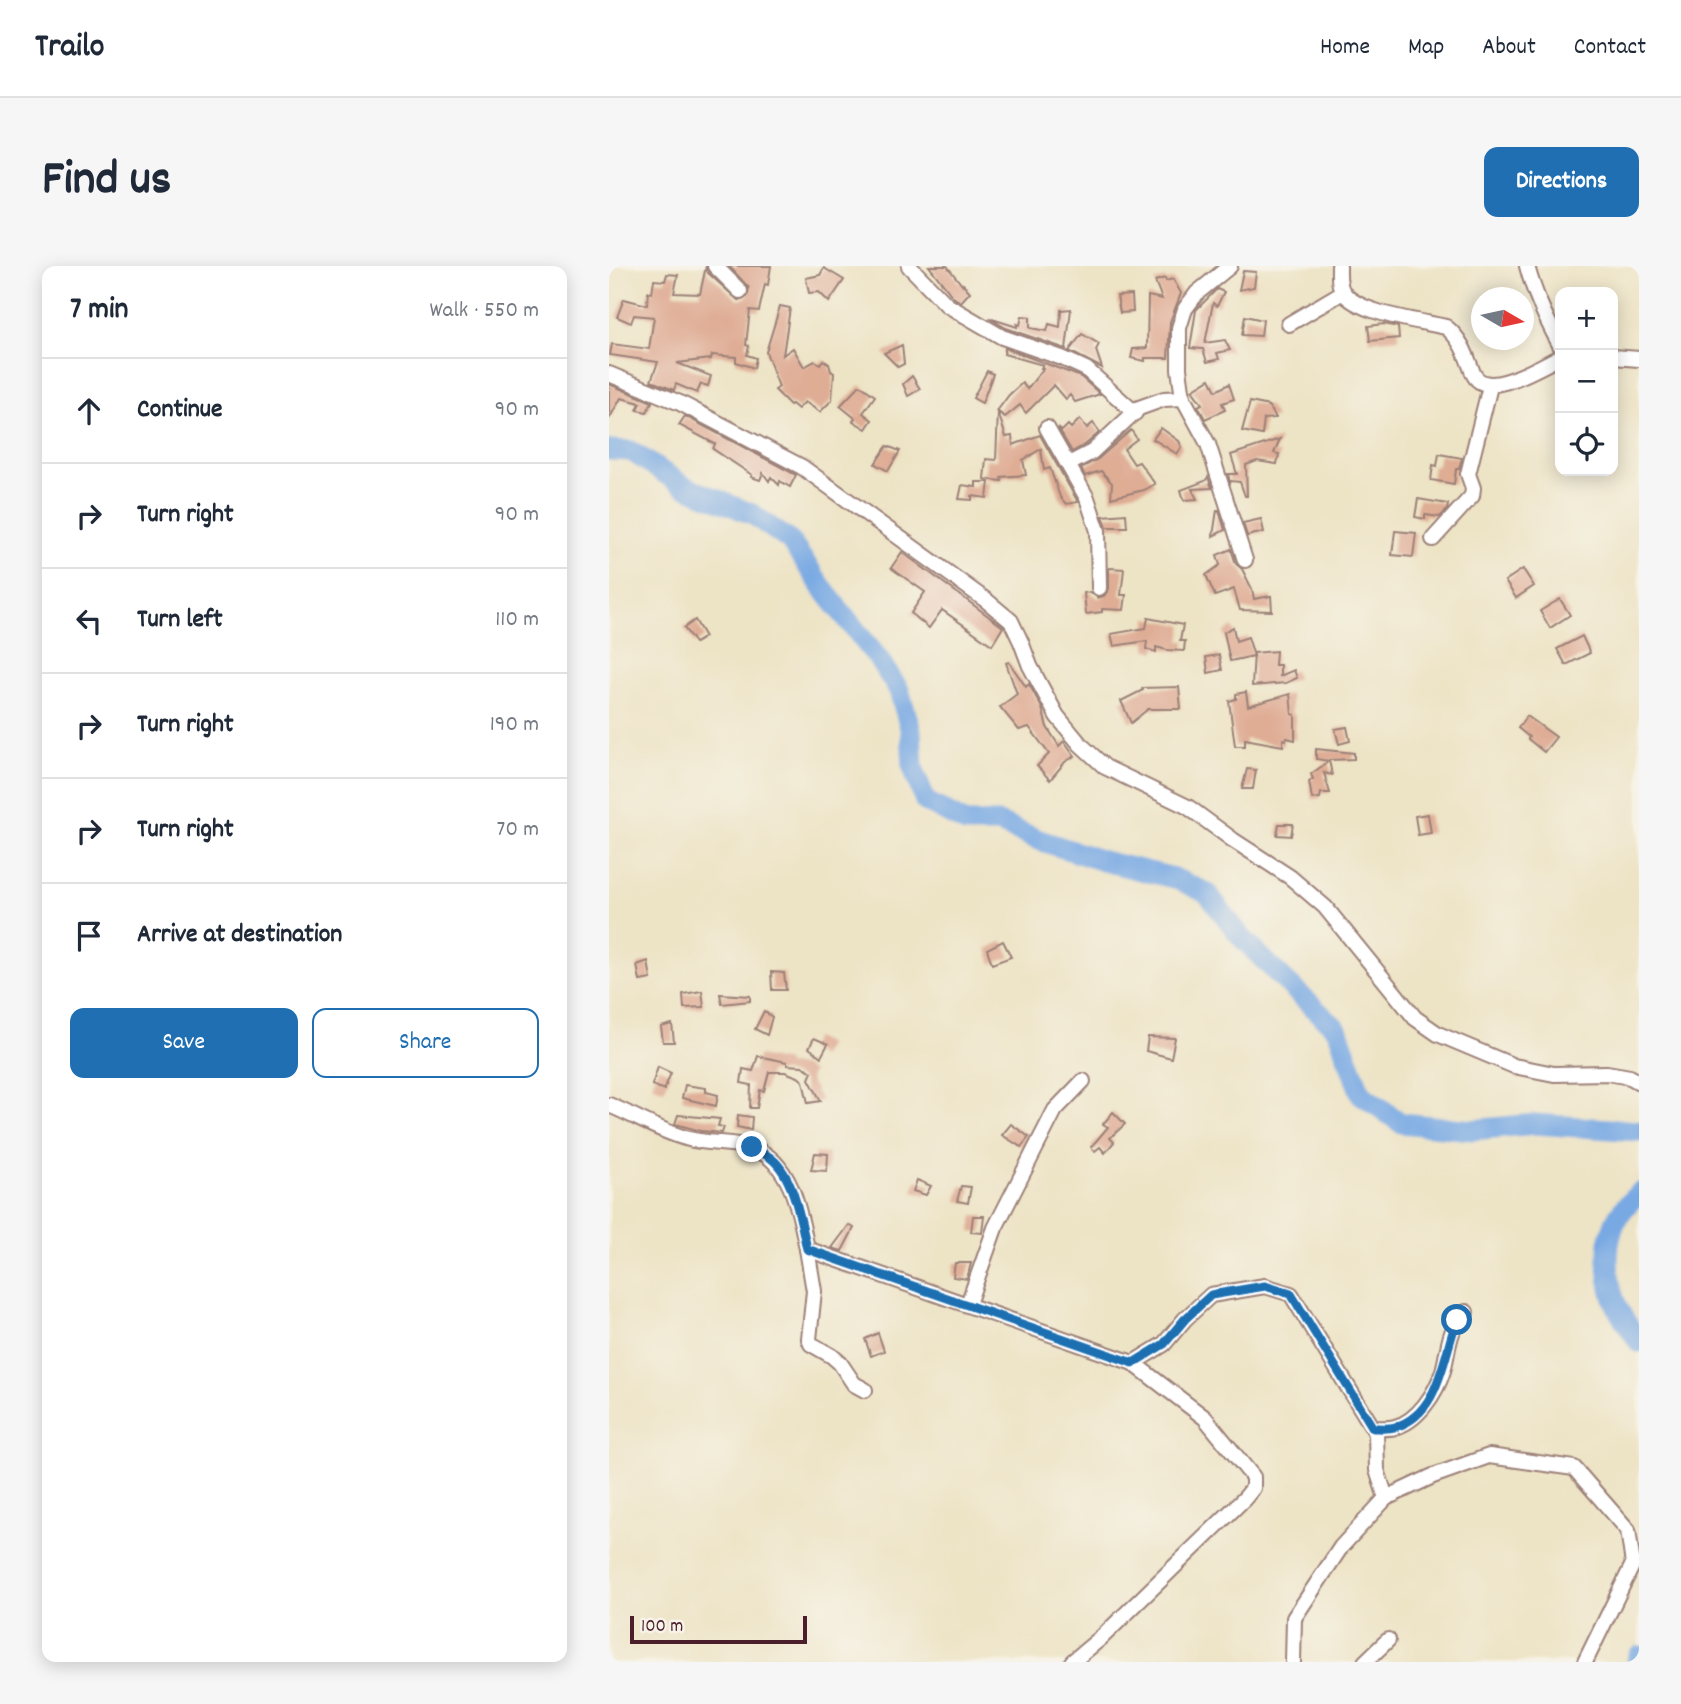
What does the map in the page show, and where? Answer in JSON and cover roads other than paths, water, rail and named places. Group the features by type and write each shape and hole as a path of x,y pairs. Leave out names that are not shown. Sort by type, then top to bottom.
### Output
{"street":[{"path":"715,266 740,290"},
{"path":"909,266 947,305 1002,337 1086,369 1135,413"},
{"path":"1230,266 1197,293 1185,309 1179,328 1179,369 1183,398 1208,444 1245,560"},
{"path":"1339,266 1339,284 1343,292 1357,303 1382,313 1446,327 1463,345 1474,377 1481,383 1498,386 1555,358"},
{"path":"1527,266 1533,289 1555,336"},
{"path":"1289,324 1343,292"},
{"path":"1618,357 1639,359"},
{"path":"609,374 680,403 802,467 987,601 1010,621 1057,716 1080,744 1105,767 1188,807 1233,841 1290,877 1325,907 1394,994 1423,1024 1438,1034 1514,1066 1554,1074 1607,1073 1630,1077 1639,1083"},
{"path":"1433,539 1472,496 1473,488 1468,474 1490,386"},
{"path":"1069,464 1092,452 1139,408 1156,401 1183,398"},
{"path":"1047,428 1087,498 1098,531 1099,588"},
{"path":"968,1304 995,1228 1055,1110 1083,1081"},
{"path":"609,1105 671,1135 701,1142 752,1147 772,1159 783,1173 799,1211 814,1291 809,1339 811,1344 840,1363 853,1384 865,1390"},
{"path":"807,1249 1133,1363 1205,1418 1253,1477 1254,1488 1245,1498 1103,1637 1072,1662"},
{"path":"1133,1363 1164,1344 1185,1319 1211,1295 1265,1286 1291,1294 1373,1428 1377,1470 1386,1498"},
{"path":"1373,1428 1394,1427 1408,1421 1426,1403 1443,1371 1448,1342 1457,1320 1467,1312"},
{"path":"1293,1662 1294,1618 1341,1547 1386,1498 1433,1476 1489,1456 1574,1468 1629,1530 1633,1564 1585,1662"},
{"path":"1365,1662 1388,1640"}],"waterway":[{"path":"609,450 631,451 684,486 752,514 790,541 899,690 911,731 913,767 925,801 966,823 999,823 1039,840 1103,861 1174,878 1207,893 1242,938 1337,1029 1361,1094 1401,1123 1472,1130 1535,1124 1639,1131"},
{"path":"1639,1193 1623,1209 1615,1223 1610,1237 1608,1258 1615,1300 1620,1313 1639,1342"},
{"path":"1637,1662 1639,1656"}]}
